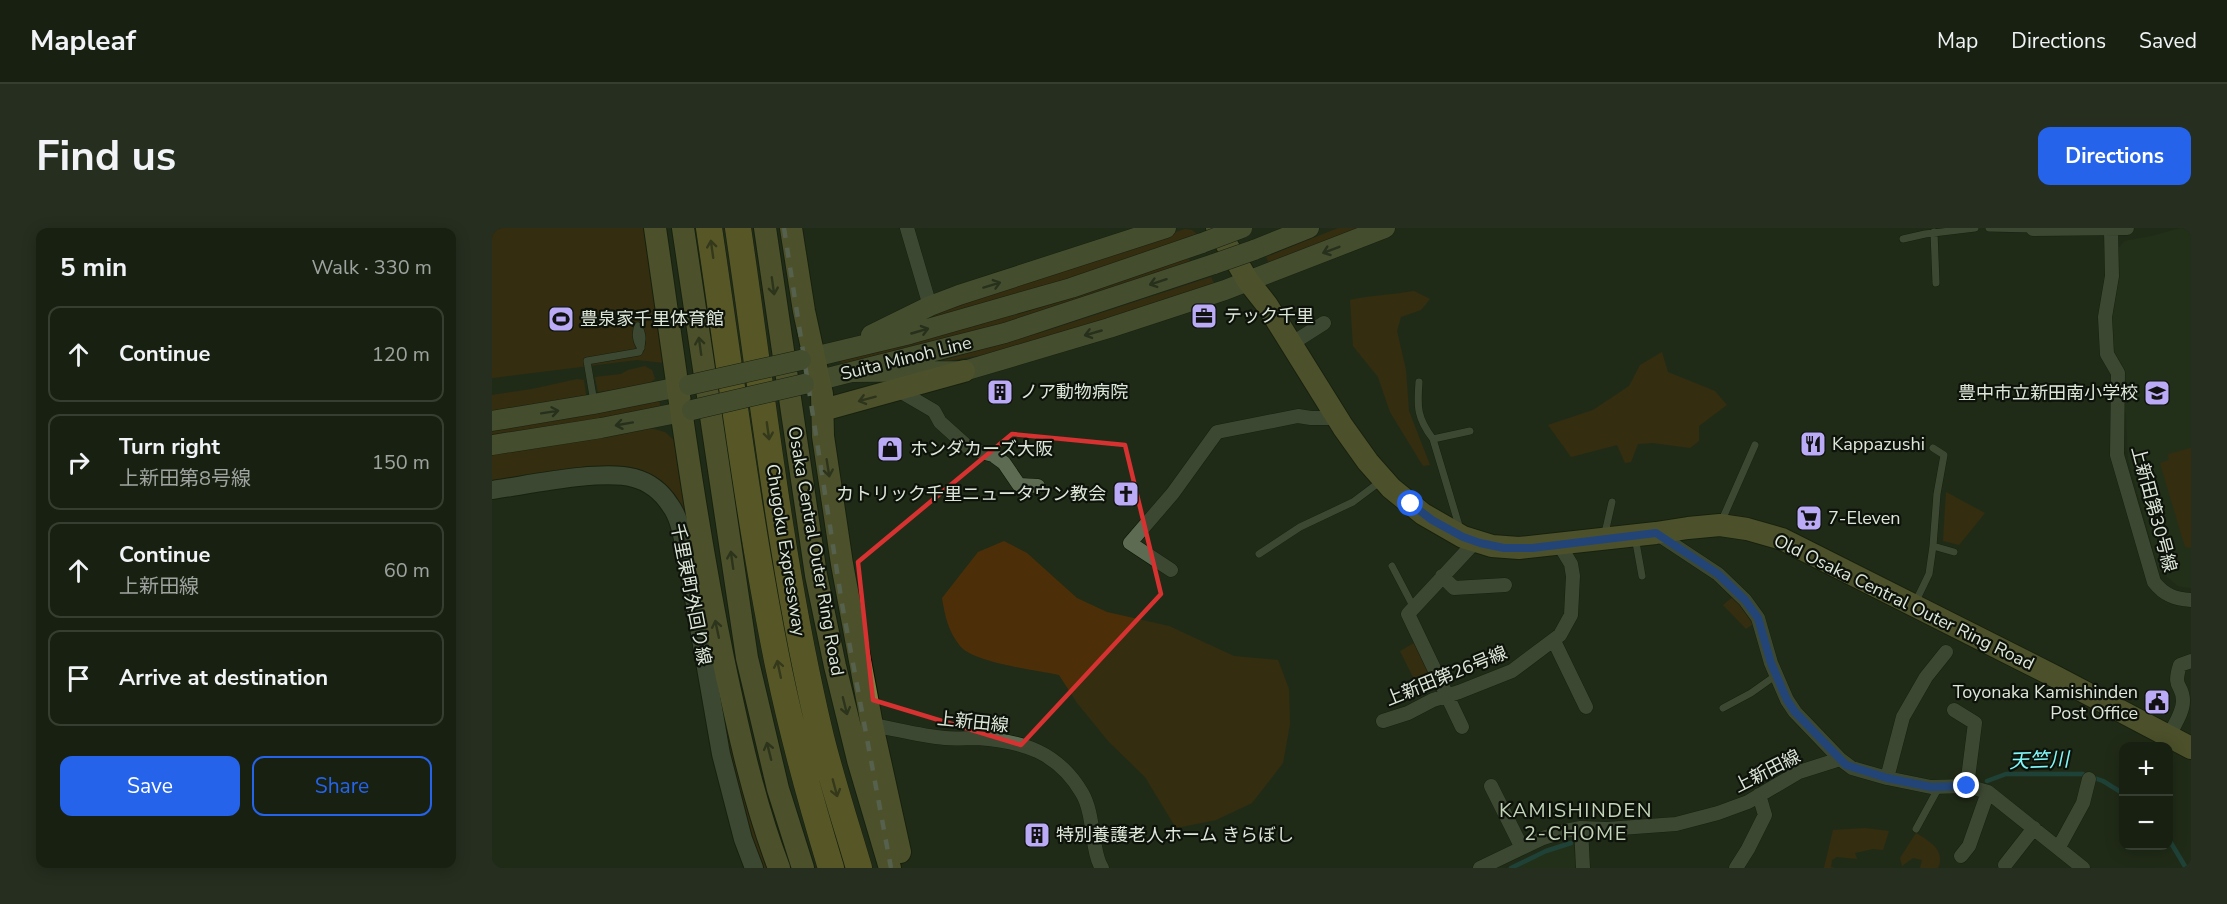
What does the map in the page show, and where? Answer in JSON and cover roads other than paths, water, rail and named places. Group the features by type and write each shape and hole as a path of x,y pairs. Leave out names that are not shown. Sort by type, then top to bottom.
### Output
{"highway":[{"name":"Chugoku Expressway","path":"709,228 746,477 779,669 796,744 831,868"},
{"name":"Chugoku Expressway","path":"738,228 790,583 821,737 859,868"}],"main road":[{"path":"655,228 684,386 709,590 738,733 765,829 779,868"},
{"path":"683,228 747,658 778,789 803,868"},
{"name":"Osaka Central Outer Ring Road","path":"765,228 816,575 856,750 890,868"},
{"path":"791,228 812,382 823,410 823,436 842,564 872,725 904,868"},
{"path":"843,351 930,306 1166,228"},
{"name":"Suita Minoh Line","path":"492,421 684,386 910,334 1071,288 1209,235 1242,228"},
{"name":"Suita Minoh Line","path":"492,446 686,412 1005,333 1214,264 1309,228"},
{"path":"823,410 1109,328 1248,281 1385,228"},
{"name":"Old Osaka Central Outer Ring Road","path":"1209,235 1267,305 1338,418 1383,480 1423,514 1469,539 1504,548 1559,544 1720,525 1747,529 1782,539 2191,748"},
{"path":"852,372 964,371"}],"street":[{"path":"907,228 930,306"},
{"path":"2033,229 2111,230 2127,228"},
{"name":"上新田第30号線","path":"2111,230 2112,276 2105,317 2107,354 2118,373 2117,455 2150,572 2156,585 2172,597 2191,600"},
{"path":"1291,344 1324,323"},
{"path":"898,390 934,411 940,422 970,449 993,455 1004,463 1019,484 1038,486"},
{"path":"1171,570 1130,543 1173,492 1218,432 1298,416 1338,418"},
{"name":"千里東町外回り線","path":"492,490 579,478 626,476 650,485 670,505 680,529 686,553 721,754 753,868"},
{"path":"1645,534 1718,574 1745,600 1758,618 1775,676 1795,712 1848,767 1931,787 1967,786 1988,792 2059,848 2067,863 2083,868"},
{"path":"1462,727 1408,614 1442,576 1469,539"},
{"name":"上新田第26号線","path":"1383,721 1512,671 1554,641 1566,627 1571,615 1572,604 1573,570 1559,544"},
{"path":"1442,576 1454,588 1504,585"},
{"path":"1554,641 1587,707"},
{"path":"1887,778 1903,717 1926,677 1946,652"},
{"path":"2169,736 2183,703 2183,697 2175,681 2180,665 2191,661"},
{"path":"1954,710 1975,723 1967,786"},
{"name":"上新田線","path":"872,725 941,738 1000,741 1046,754 1066,771 1083,795 1090,810 1097,853 1102,868"},
{"name":"上新田線","path":"1480,868 1552,835 1581,828 1607,829 1676,824 1729,810 1799,772 1840,759"},
{"path":"2059,848 2083,803 2089,779"},
{"path":"1491,786 1522,848"},
{"path":"1960,856 1969,846 1988,792"},
{"path":"1736,868 1765,815 1759,795"},
{"path":"1581,828 1583,868"},
{"path":"2004,865 2034,828"}],"lane":[{"path":"1903,239 1934,232 1975,228"},
{"path":"1989,228 2033,229"},
{"path":"1934,232 1936,283"},
{"path":"594,404 587,361 636,353 641,348"},
{"path":"1419,382 1417,408 1426,431 1433,439 1469,539"},
{"path":"1433,439 1470,431"},
{"path":"1720,525 1755,445"},
{"path":"1913,605 1929,574 1933,546 1937,494 1944,455 1933,448"},
{"path":"1259,554 1300,527 1353,502 1383,480"},
{"path":"1604,539 1612,502"},
{"path":"1642,576 1645,534"},
{"path":"1933,546 1954,552"},
{"path":"1392,566 1414,608"},
{"path":"1723,708 1751,693 1775,676"},
{"path":"1916,829 1939,787"}],"waterway":[{"name":"天竺川","path":"1987,781 2006,774 2083,774 2103,781 2119,791"},
{"name":"天竺川","path":"1511,868 1546,851 1571,843"},
{"name":"天竺川","path":"2173,846 2186,868"}],"railway":[{"path":"784,228 842,604 891,868"}],"place":[{"name":"テック千里","path":"1204,316"},
{"name":"豊泉家千里体育館","path":"561,319"},
{"name":"ノア動物病院","path":"1000,392"},
{"name":"豊中市立新田南小学校","path":"2157,393"},
{"name":"Kappazushi","path":"1813,444"},
{"name":"ホンダカーズ大阪","path":"890,449"},
{"name":"カトリック千里ニュータウン教会","path":"1126,494"},
{"name":"7-Eleven","path":"1809,518"},
{"name":"Toyonaka Kamishinden Post Office","path":"2157,702"},
{"name":"特別養護老人ホーム きらぼし","path":"1037,835"}],"district":[{"name":"KAMISHINDEN 2-CHOME","path":"1576,822"}]}
